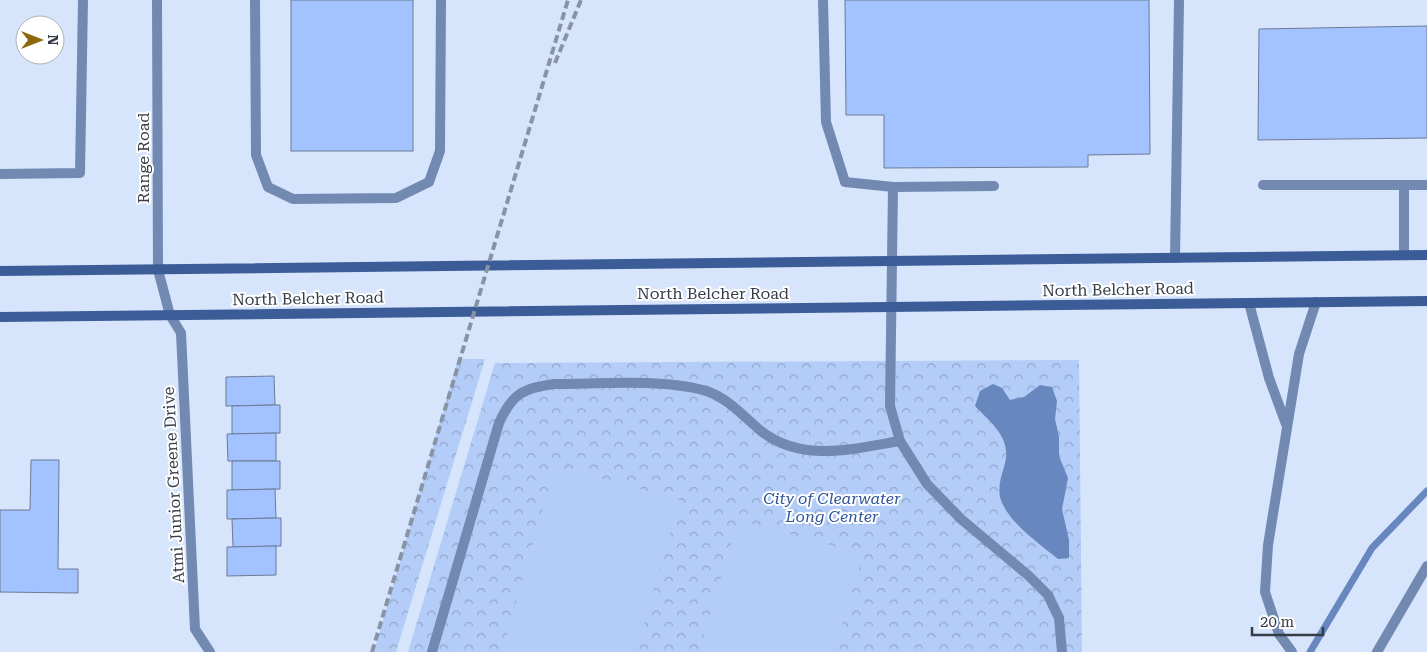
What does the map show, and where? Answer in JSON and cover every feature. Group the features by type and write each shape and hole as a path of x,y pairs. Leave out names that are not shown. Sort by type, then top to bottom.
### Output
{"main road":[{"name":"North Belcher Road","path":"0,271 1427,255"},
{"name":"North Belcher Road","path":"0,316 1427,301"}],"street":[{"path":"0,174 80,173 83,0"},
{"name":"Range Road","path":"157,0 158,270 170,315"},
{"path":"255,0 256,155 268,187 293,199 396,198 430,182 440,150 441,0"},
{"path":"823,0 826,122 845,182 893,188 994,186"},
{"path":"1175,258 1179,0"},
{"path":"1263,185 1427,185"},
{"path":"1404,185 1404,255"},
{"path":"893,188 890,406 900,441 927,484 947,505 1048,595 1059,618 1062,652"},
{"path":"1292,652 1280,634 1265,592 1268,545 1299,354 1316,302"},
{"path":"1249,303 1269,378 1286,426"},
{"name":"Atmi Junior Greene Drive","path":"170,315 182,333 195,629 210,652"},
{"path":"432,652 498,423 506,406 517,394 535,386 554,384 689,386 711,393 730,403 762,431 782,444 804,450 831,452 900,441"},
{"path":"1377,652 1427,566"}],"green space":[{"path":"458,359 485,359 396,652 374,652"},
{"name":"City of Clearwater Long Center","path":"1079,360 1082,652 408,652 495,363"},
{"path":"555,466 680,500 636,652 502,652"},
{"path":"738,520 863,554 834,652 699,652"}],"shaded area":[{"path":"993,384 1002,388 1010,400 1024,397 1040,385 1052,387 1057,401 1055,419 1059,437 1059,456 1068,478 1062,509 1069,540 1069,558 1058,559 1024,531 1003,506 999,489 1006,457 1004,440 975,406 980,391"}],"building":[{"path":"291,0 413,0 413,151 291,151"},
{"path":"845,0 1149,0 1150,154 1088,155 1088,167 884,168 884,115 846,115"},
{"path":"1427,26 1427,138 1258,140 1259,29"},
{"path":"274,376 275,405 226,406 226,377"},
{"path":"280,405 280,433 232,434 232,406"},
{"path":"276,433 276,461 228,461 227,434"},
{"path":"31,460 59,460 58,569 78,569 78,593 0,592 0,510 30,510"},
{"path":"232,461 280,461 280,489 232,490"},
{"path":"275,489 276,518 227,519 227,490"},
{"path":"281,518 281,546 233,547 232,519"},
{"path":"276,546 276,575 227,576 227,547"}],"waterway":[{"path":"1310,652 1372,548 1427,491"}],"railway":[{"path":"372,652 568,0"},
{"path":"555,63 581,0"}]}
